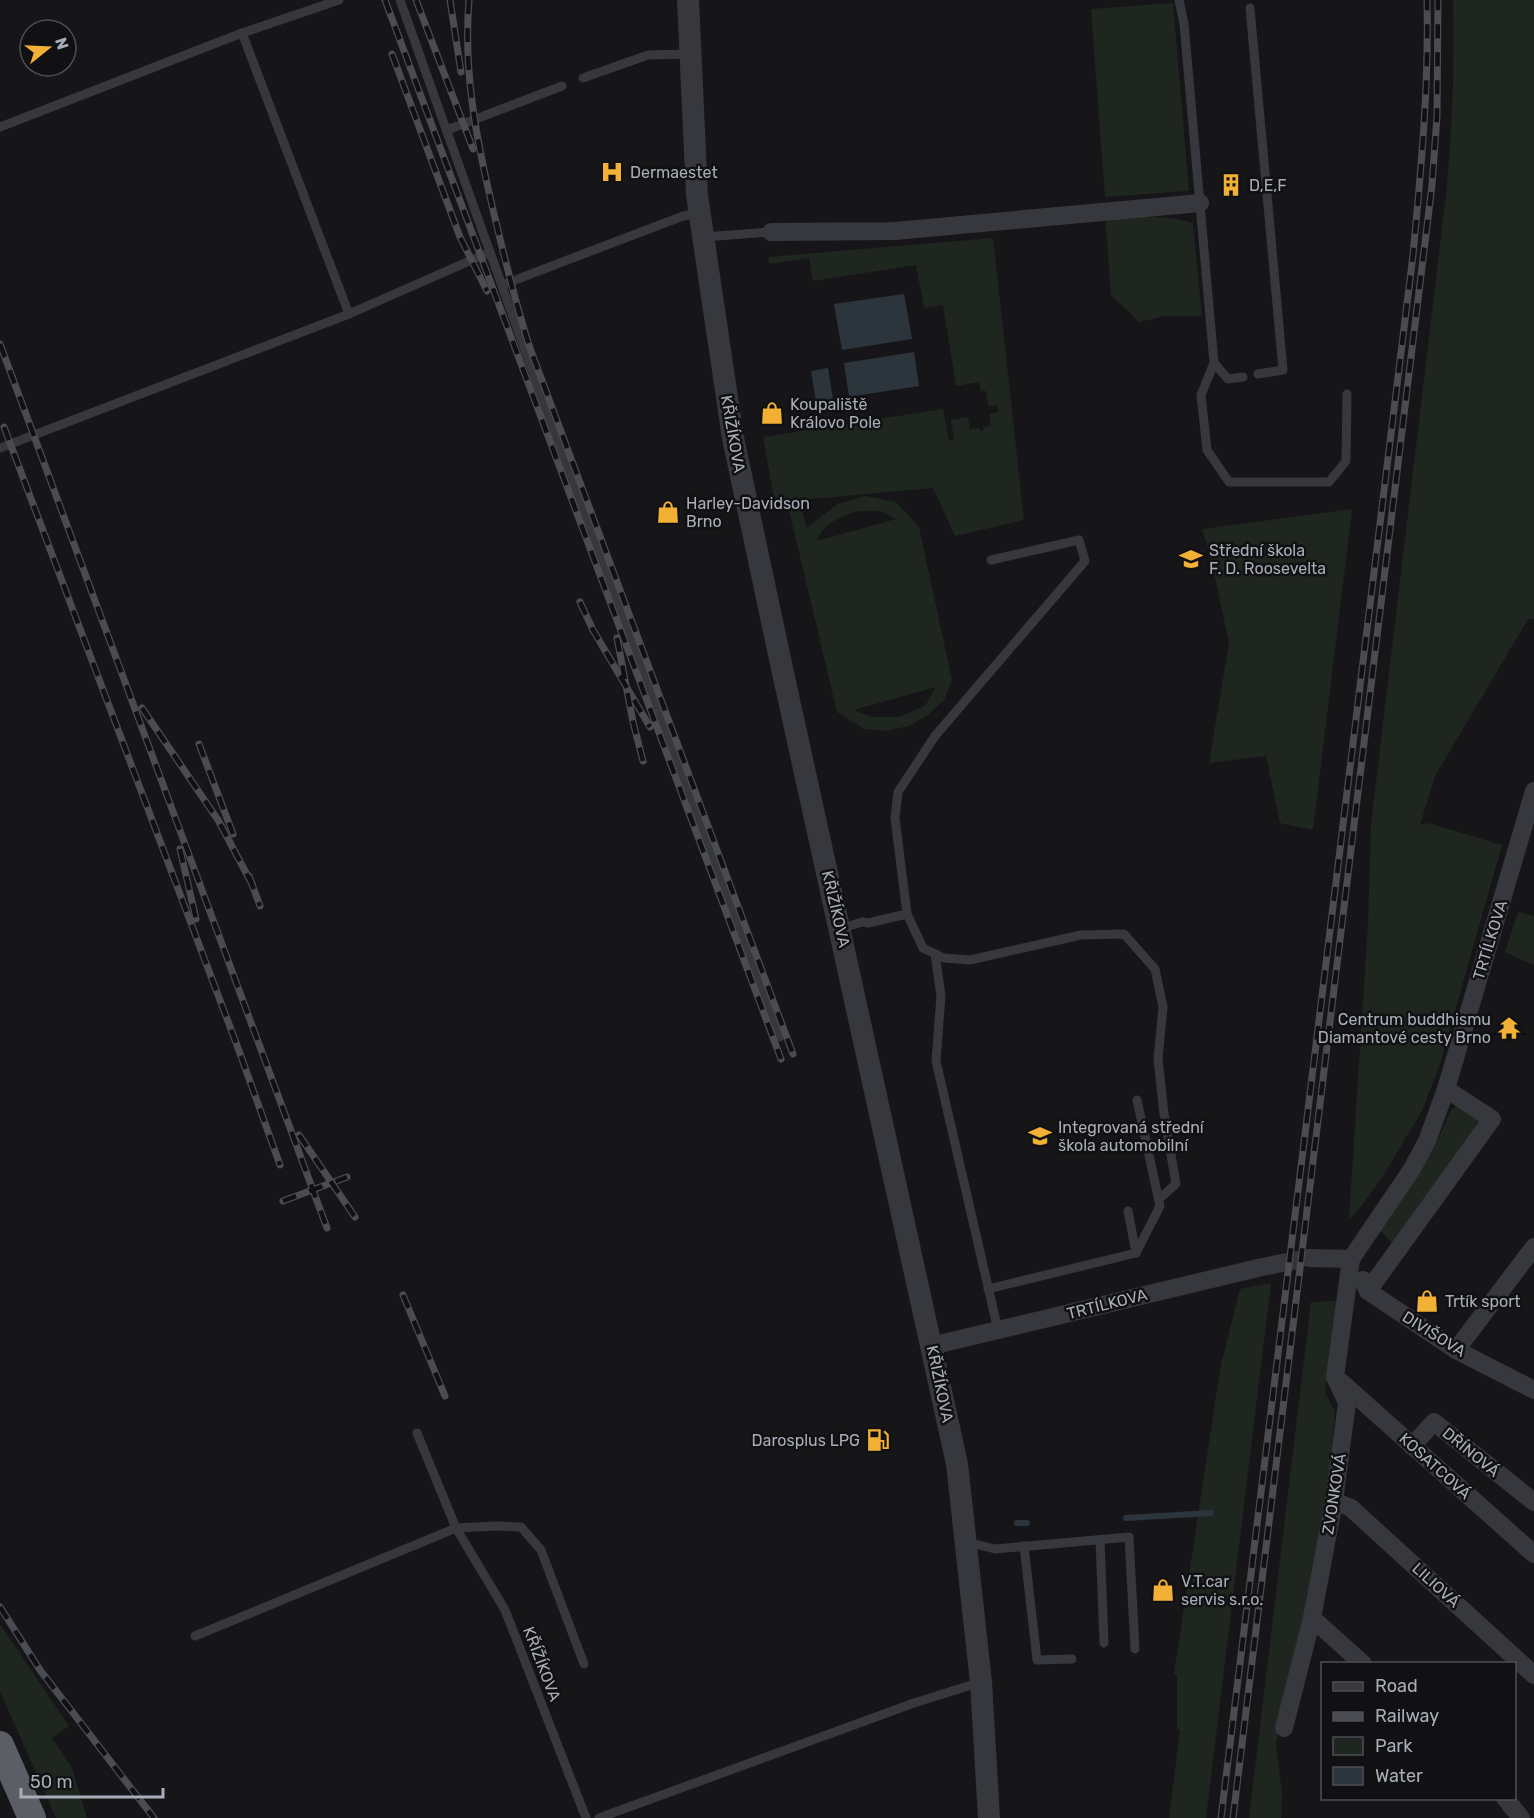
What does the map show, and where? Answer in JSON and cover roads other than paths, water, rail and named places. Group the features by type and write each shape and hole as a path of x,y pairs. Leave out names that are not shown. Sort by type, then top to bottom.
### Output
{"highway":[{"path":"0,1745 31,1811"}],"street":[{"name":"KŘIŽÍKOVA","path":"688,0 694,159 699,213 733,438 957,1464 981,1682 989,1818"},
{"path":"771,232 895,231 1200,203"},
{"name":"TRTÍLKOVA","path":"1351,1259 1412,1169 1427,1141 1446,1089 1534,791"},
{"path":"1368,1291 1492,1119 1446,1089"},
{"path":"1456,1350 1534,1246"},
{"path":"1308,1258 1351,1259 1335,1377"},
{"name":"DIVIŠOVA","path":"1351,1259 1368,1291 1456,1350 1534,1390"},
{"name":"TRTÍLKOVA","path":"931,1346 1282,1263"},
{"name":"KOSATCOVÁ","path":"1335,1377 1534,1554"},
{"name":"ZVONKOVÁ","path":"1284,1728 1312,1618 1334,1501 1347,1404 1335,1377"},
{"name":"DŘÍNOVÁ","path":"1412,1446 1434,1422 1534,1502"},
{"name":"LILIOVÁ","path":"1334,1501 1351,1508 1534,1675"},
{"path":"1312,1618 1361,1662"},
{"path":"1507,1800 1521,1818"}],"lane":[{"path":"0,128 242,33 339,0"},
{"path":"400,0 571,479 780,1037"},
{"path":"1179,0 1184,24 1214,363 1201,395 1207,450 1229,482 1329,482 1346,461 1347,394"},
{"path":"1250,8 1283,370 1258,374"},
{"path":"242,33 349,314"},
{"path":"583,78 648,55 690,54"},
{"path":"447,130 562,86"},
{"path":"502,285 679,217 699,213"},
{"path":"703,237 771,232"},
{"path":"0,448 349,314 490,252"},
{"path":"1214,363 1228,379 1243,377"},
{"path":"991,560 1079,540 1085,561 935,736 898,792 895,818 907,914 923,948 944,958 970,960 1081,935 1124,934 1155,969 1163,1007 1158,1059 1164,1114 1176,1184 1159,1199"},
{"path":"840,929 862,922 868,923 907,914"},
{"path":"935,954 941,996 936,1061 998,1330"},
{"path":"988,1289 1136,1253 1160,1206 1137,1100"},
{"path":"1128,1211 1136,1253"},
{"name":"KŘÍŽÍKOVA","path":"417,1433 456,1528 505,1610 586,1818"},
{"path":"195,1636 456,1528 521,1527 541,1550 584,1664"},
{"path":"967,1542 996,1549 1129,1537 1135,1649"},
{"path":"1100,1540 1104,1643"},
{"path":"1024,1546 1037,1660 1072,1659"},
{"path":"599,1818 914,1703 981,1682"}],"water":[{"path":"904,294 912,339 842,350 834,304"},
{"path":"914,352 919,386 849,397 844,363"},
{"path":"828,368 833,399 816,402 811,371"}],"waterway":[{"path":"1126,1518 1211,1513"},
{"path":"1017,1523 1027,1523"}],"tunnel":[{"path":"1282,1263 1308,1258"}],"railway":[{"path":"385,0 781,1059"},
{"path":"416,0 473,149"},
{"path":"450,0 461,72"},
{"path":"469,0 468,55 477,134 502,248 531,351 793,1054"},
{"path":"1221,1818 1413,255 1426,96 1427,0"},
{"path":"1233,1818 1432,185 1437,116 1438,0"},
{"path":"392,54 460,237 487,291"},
{"path":"0,344 327,1228"},
{"path":"4,427 280,1165"},
{"path":"580,602 593,630 650,727"},
{"path":"617,638 643,761"},
{"path":"142,708 218,820 252,884"},
{"path":"199,744 233,834"},
{"path":"180,849 196,919"},
{"path":"249,876 260,906"},
{"path":"299,1135 355,1217"},
{"path":"283,1201 347,1177"},
{"path":"403,1295 445,1396"},
{"path":"0,1607 40,1670 154,1818"}],"place":[{"name":"Dermaestet","path":"612,172"},
{"name":"D,E,F","path":"1231,185"},
{"name":"Koupaliště Královo Pole","path":"772,413"},
{"name":"Harley-Davidson Brno","path":"668,512"},
{"name":"Střední škola F. D. Roosevelta","path":"1191,559"},
{"name":"Centrum buddhismu Diamantové cesty Brno","path":"1509,1028"},
{"name":"Integrovaná střední škola automobilní","path":"1040,1136"},
{"name":"Trtík sport","path":"1427,1301"},
{"name":"Darosplus LPG","path":"878,1440"},
{"name":"V.T.car servis s.r.o.","path":"1163,1590"}]}
